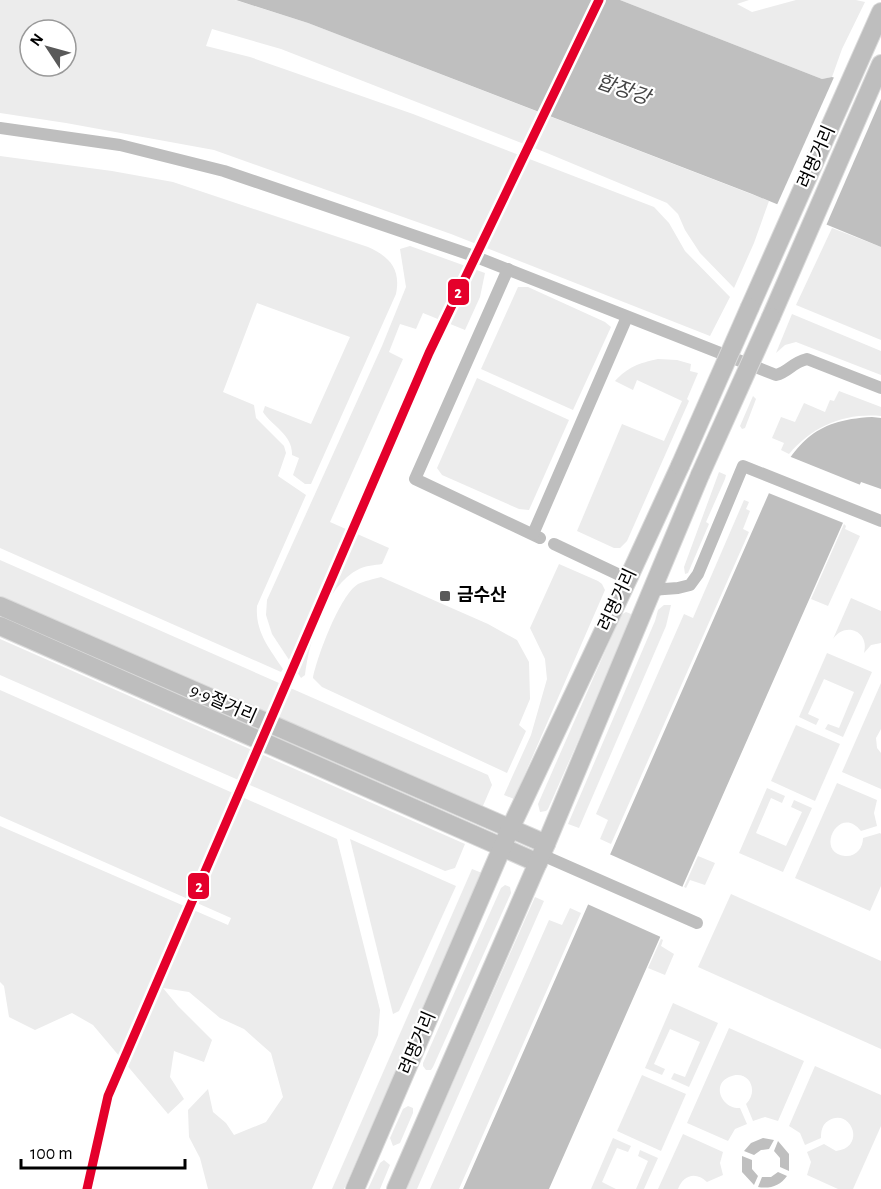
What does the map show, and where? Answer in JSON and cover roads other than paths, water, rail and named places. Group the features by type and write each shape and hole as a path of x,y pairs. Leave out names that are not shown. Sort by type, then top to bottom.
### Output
{"highway":[{"name":"려명거리","path":"355,1189 510,829 680,466 879,15"},
{"name":"려명거리","path":"396,1189 542,854 700,475 881,64"},
{"name":"9·9절거리","path":"0,606 510,829 542,854"},
{"name":"9·9절거리","path":"0,626 502,847 542,854"}],"street":[{"path":"0,128 120,145 224,171 471,255 776,375 783,374 795,362 807,359 881,388"},
{"path":"508,269 415,479 536,536 627,317"},
{"path":"651,590 690,585 698,574 743,466 881,521"},
{"path":"554,544 628,579"},
{"path":"542,854 697,923"}],"water":[{"name":"합장강","path":"236,0 620,0 822,79 832,77 881,93 881,247 752,194 308,23"},
{"path":"881,418 881,489 861,482 549,1189 463,1189 769,493 798,448 820,429 851,419"},
{"path":"763,1138 774,1140 769,1149 761,1150 754,1155 744,1151 751,1143"},
{"path":"778,1141 789,1154 789,1171 780,1167 780,1158 774,1151"},
{"path":"742,1156 752,1160 752,1169 758,1176 754,1185 742,1172"},
{"path":"778,1172 787,1176 771,1187 758,1187 762,1177 771,1177"}],"place":[{"name":"금수산","path":"445,596"}]}
